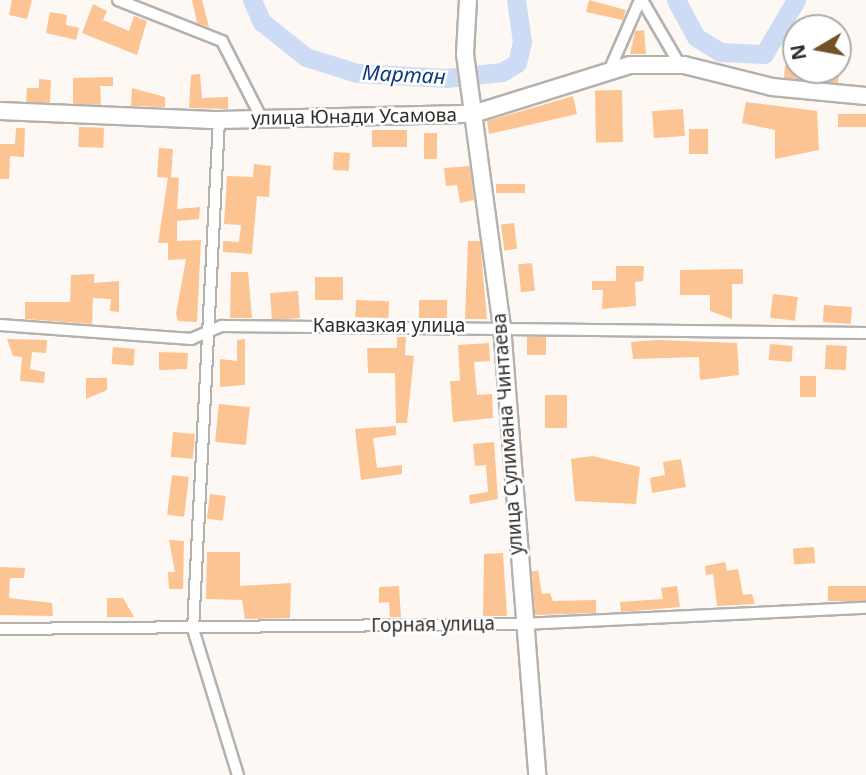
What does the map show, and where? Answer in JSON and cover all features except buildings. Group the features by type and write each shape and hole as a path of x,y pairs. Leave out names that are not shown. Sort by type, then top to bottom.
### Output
{"street":[{"path":"120,0 222,41 262,118"},
{"name":"улица Сулимана Чинтаева","path":"468,0 465,54 473,94 473,114 502,326 522,624 537,775"},
{"path":"641,0 680,65"},
{"path":"610,69 641,0"},
{"name":"улица Юнади Усамова","path":"0,111 219,120 473,114 610,69 680,65 772,87 866,96"},
{"path":"219,120 193,629 238,775"},
{"name":"Кавказкая улица","path":"0,325 145,337 210,335 222,326 502,326 866,333"},
{"name":"Горная улица","path":"0,629 522,624 866,608"}],"waterway":[{"name":"Мартан","path":"252,0 262,22 306,57 357,73 446,78 502,72 517,63 522,42 516,0"},
{"path":"676,0 696,37 720,52 764,54 796,0"}]}
